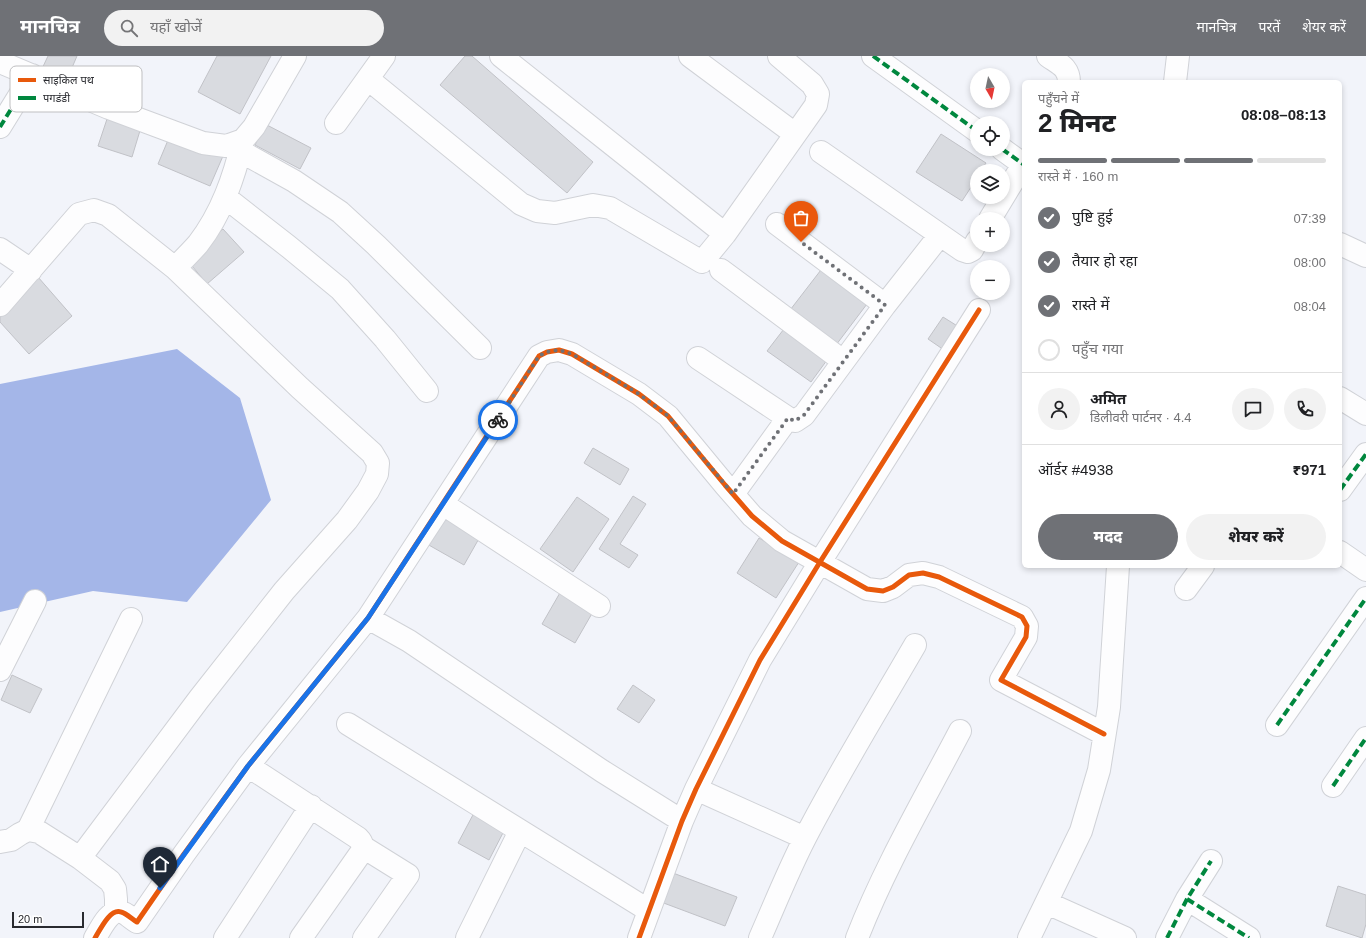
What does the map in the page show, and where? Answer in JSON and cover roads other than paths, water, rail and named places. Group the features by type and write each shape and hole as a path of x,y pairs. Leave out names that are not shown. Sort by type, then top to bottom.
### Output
{"street":[{"path":"175,268 198,244 215,219 236,171 242,145 295,56"},
{"path":"336,123 384,56"},
{"path":"501,56 725,234"},
{"path":"690,56 795,134"},
{"path":"368,79 520,204 537,211 555,213 593,205 610,208 702,262 725,234 816,104 818,94 812,84 779,56"},
{"path":"873,56 970,126"},
{"path":"1048,56 1065,68 1069,75 1069,80"},
{"path":"1175,80 1178,56"},
{"path":"0,62 10,66"},
{"path":"0,127 10,111"},
{"path":"120,112 203,143 226,146 242,145 340,212 376,245 480,348"},
{"path":"821,152 965,252 970,251"},
{"path":"1010,154 1022,163"},
{"path":"994,212 1022,167"},
{"path":"225,197 340,289 427,391"},
{"path":"0,305 79,214 94,210 108,215 175,268 300,388 372,453 378,463 377,474 368,491 347,520 284,591 80,858"},
{"path":"777,224 885,305"},
{"path":"698,358 788,418 795,421 804,415 885,305 940,235"},
{"path":"1342,245 1366,256"},
{"path":"0,249 30,270"},
{"path":"721,270 843,361"},
{"path":"639,938 648,910 682,821 696,789 760,660 979,310"},
{"path":"95,938 110,915 116,911 122,912 137,922 248,766 368,618 539,356 547,352 559,350 572,354 632,390 668,416 752,516 782,541 867,590 883,591 893,587 908,575 923,573 939,576 1022,617 1027,626 1026,637 1001,680 1104,734"},
{"path":"1342,399 1366,414"},
{"path":"733,494 788,418"},
{"path":"1342,487 1366,454"},
{"path":"443,504 599,606"},
{"path":"1342,553 1366,570"},
{"path":"1029,938 1080,831 1099,770 1109,707 1118,568"},
{"path":"1186,588 1201,568"},
{"path":"1277,725 1366,598"},
{"path":"0,670 35,601"},
{"path":"368,618 409,641 602,771 682,821"},
{"path":"0,842 11,840 28,830 131,620"},
{"path":"760,938 791,866 805,838 843,767 915,645"},
{"path":"348,724 648,910"},
{"path":"856,938 894,853 960,731"},
{"path":"1333,786 1366,738"},
{"path":"248,766 311,806 362,842 362,851 301,938"},
{"path":"696,789 805,838"},
{"path":"225,938 311,806"},
{"path":"28,830 39,832 80,858 110,880 115,889 116,911"},
{"path":"467,938 520,831"},
{"path":"363,847 408,875 364,938"},
{"path":"1167,938 1187,899 1211,861"},
{"path":"1187,899 1249,938"},
{"path":"1047,903 1125,938"}],"water":[{"path":"177,349 240,398 271,500 187,602 93,591 0,612 0,384"}]}
